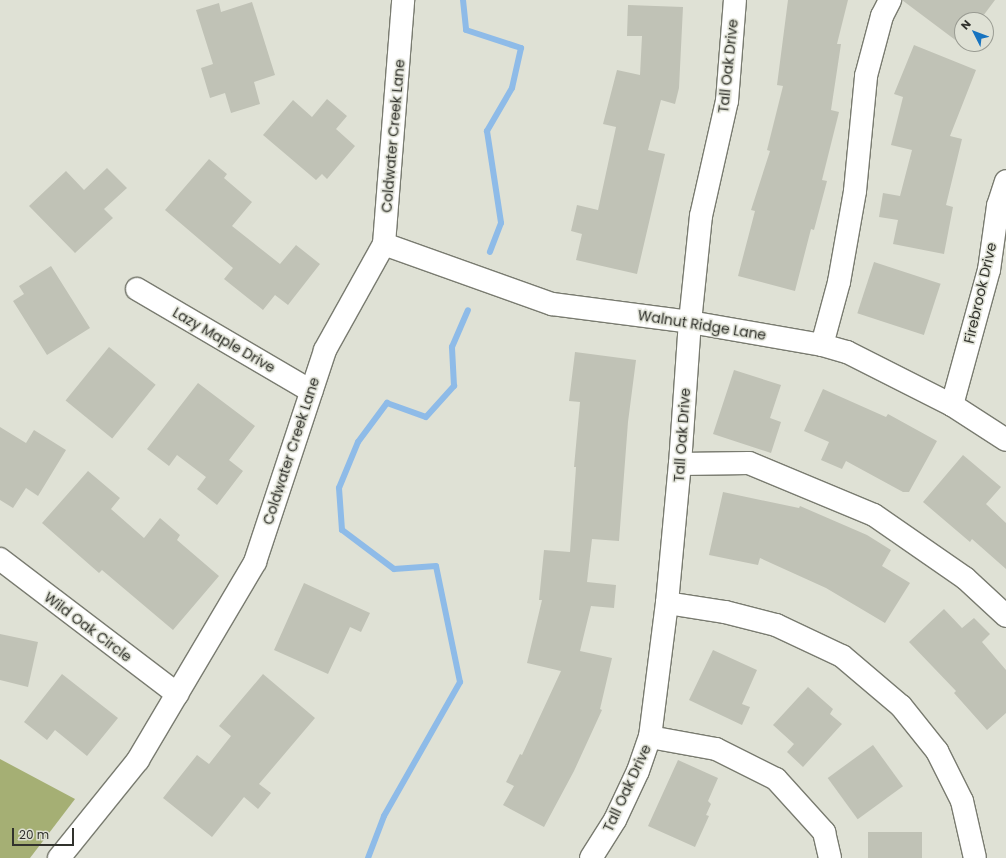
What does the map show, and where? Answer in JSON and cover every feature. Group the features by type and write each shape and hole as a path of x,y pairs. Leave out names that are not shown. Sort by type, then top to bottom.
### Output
{"street":[{"name":"Coldwater Creek Lane","path":"59,858 138,760 255,562 325,350 384,244 404,0"},
{"name":"Tall Oak Drive","path":"591,858 615,820 638,771 650,737 667,603 680,464 690,322 701,216 727,101 734,0"},
{"path":"822,345 839,282 855,191 866,76 882,16 890,0"},
{"name":"Firebrook Drive","path":"952,405 997,272 998,206 1006,181"},
{"name":"Walnut Ridge Lane","path":"384,244 552,304 690,322 822,345 848,352 952,405 1006,440"},
{"name":"Lazy Maple Drive","path":"137,289 311,391"},
{"path":"680,464 749,463 874,515 965,578 1006,616"},
{"name":"Wild Oak Circle","path":"0,559 177,694"},
{"path":"667,603 725,612 776,624 842,656 900,706 937,751 962,801 975,858"},
{"path":"650,737 716,749 776,779 824,832 830,858"}],"green space":[{"path":"0,759 75,799 30,858 0,858"}],"building":[{"path":"788,0 848,0 837,44 841,44 831,110 839,112 822,180 827,181 814,230 811,229 795,291 738,276 755,211 751,210 770,151 767,150 783,86 777,85"},
{"path":"902,0 995,0 986,12 954,12 954,39"},
{"path":"252,2 275,75 254,82 260,104 231,113 225,93 210,98 201,68 213,64 196,10 219,3 221,12"},
{"path":"628,5 683,7 679,88 675,104 661,100 648,150 665,154 637,274 576,260 582,234 571,231 577,205 598,210 616,127 603,124 617,70 640,75 642,36 627,36"},
{"path":"914,45 976,70 950,136 962,139 946,205 953,207 944,254 893,244 898,220 879,217 883,193 900,196 912,150 891,145 903,97 894,94"},
{"path":"327,99 347,116 336,129 355,146 327,179 322,174 316,180 263,135 293,100 312,117"},
{"path":"209,159 227,174 224,178 252,202 232,226 280,264 296,245 320,264 288,305 275,295 263,310 224,279 233,268 165,210"},
{"path":"107,168 127,188 104,209 113,218 75,253 29,206 66,171 84,190"},
{"path":"874,262 941,284 924,335 857,313"},
{"path":"51,266 90,328 47,355 13,301 24,294 19,286"},
{"path":"109,347 156,385 112,438 66,401"},
{"path":"575,352 636,360 628,422 619,541 592,539 587,582 616,585 614,608 591,606 580,651 612,658 600,709 602,710 574,771 544,827 503,805 514,786 506,782 520,754 522,755 561,671 527,663 542,600 539,600 544,550 570,552 576,467 574,467 580,402 569,401"},
{"path":"734,370 781,385 770,418 781,422 771,453 713,434"},
{"path":"198,383 255,426 229,460 243,471 217,505 197,489 206,477 177,455 169,466 147,449"},
{"path":"823,389 886,417 888,414 937,441 909,492 903,492 846,461 842,469 821,460 829,442 804,431"},
{"path":"0,427 26,443 34,430 66,450 38,496 26,488 13,508 0,500"},
{"path":"963,455 1001,487 986,504 1006,523 1006,569 972,539 970,542 923,502"},
{"path":"88,471 120,498 111,509 144,538 160,518 180,535 177,540 219,576 173,630 102,570 99,573 42,523"},
{"path":"723,492 799,508 800,506 867,535 891,550 882,566 910,583 885,623 826,588 760,558 758,565 709,555"},
{"path":"304,583 370,613 361,632 350,627 328,674 274,650"},
{"path":"944,609 962,628 974,618 990,634 982,642 1006,670 1006,713 987,730 954,693 956,691 909,642"},
{"path":"0,634 38,642 28,687 0,680"},
{"path":"713,650 757,670 742,704 750,707 742,725 689,700"},
{"path":"62,674 118,718 87,756 55,730 47,740 24,722"},
{"path":"263,674 315,718 259,784 271,793 258,809 244,797 212,837 163,798 197,755 209,764 231,736 219,726"},
{"path":"808,687 833,709 830,714 842,724 803,767 787,752 794,744 773,725"},
{"path":"873,745 903,786 858,819 828,778"},
{"path":"678,760 718,778 708,801 711,804 706,815 709,816 695,847 648,826"},
{"path":"868,832 922,832 922,858 868,858"}],"waterway":[{"path":"463,0 466,30 521,48 512,88 487,131 501,223 490,252"},
{"path":"368,858 384,816 460,682 436,566 394,569 342,530 339,488 358,442 387,403 426,417 454,386 452,347 468,310"}]}
